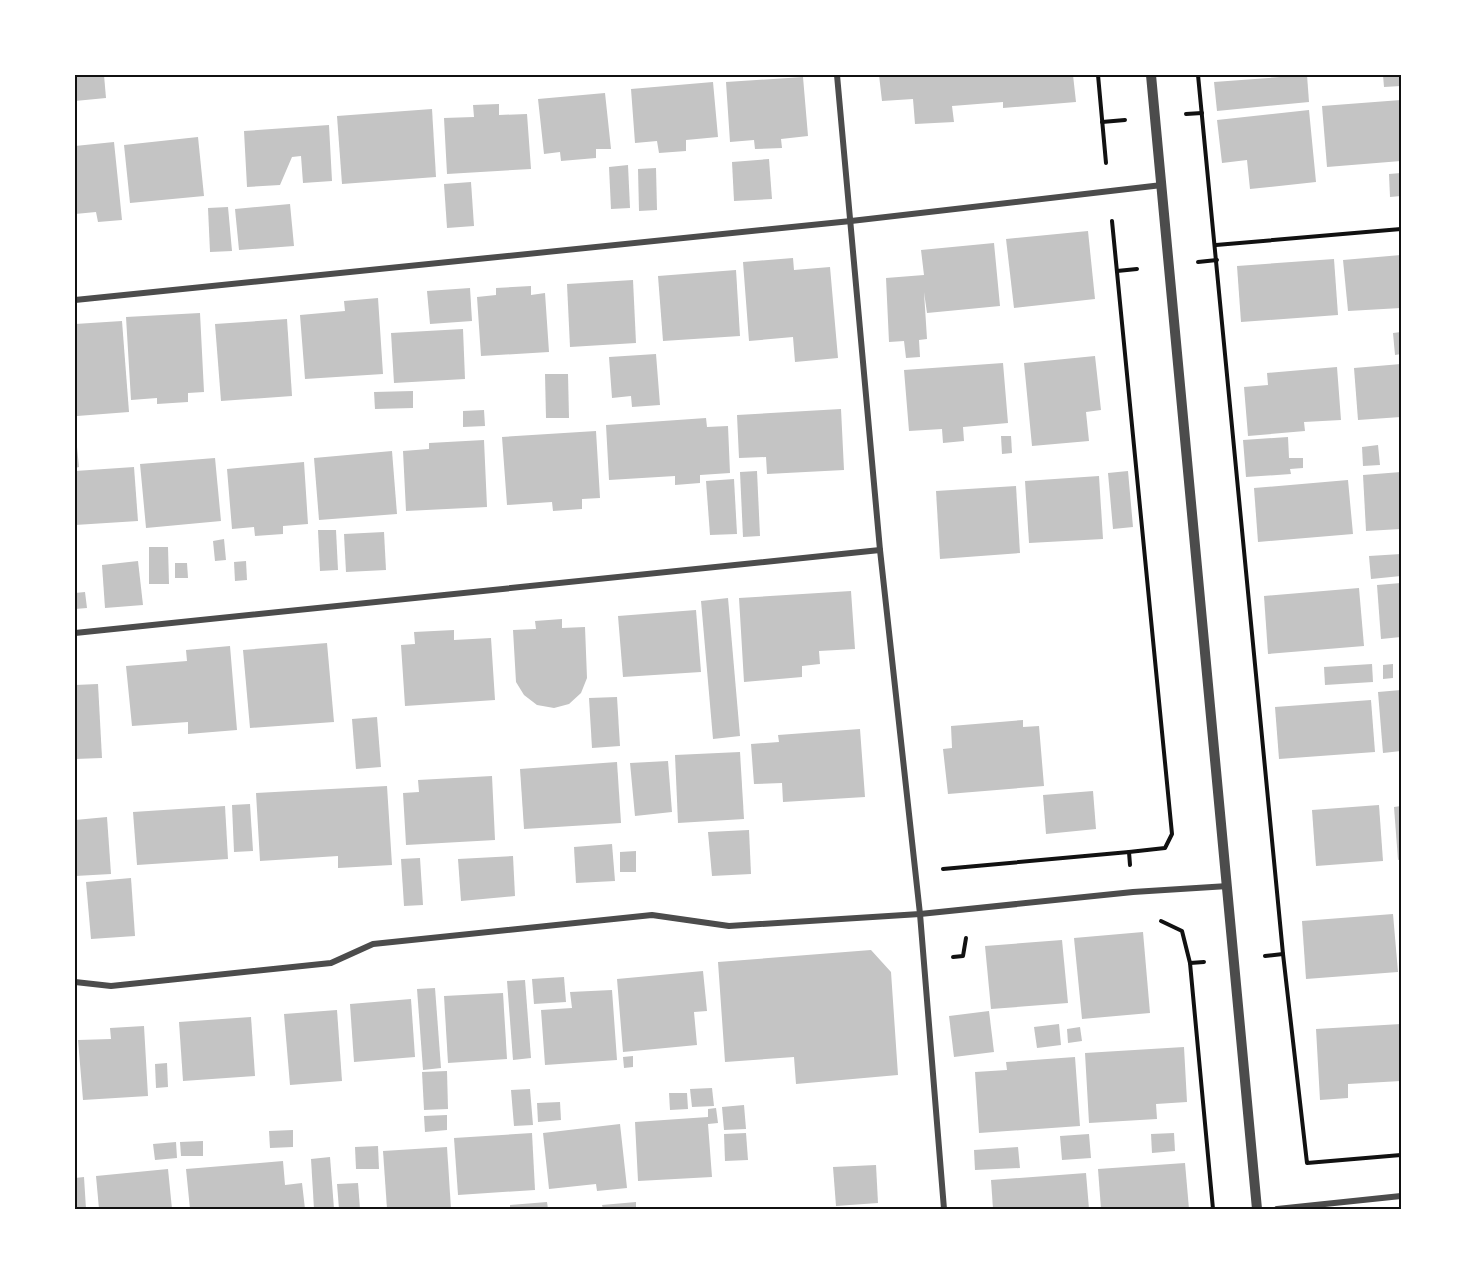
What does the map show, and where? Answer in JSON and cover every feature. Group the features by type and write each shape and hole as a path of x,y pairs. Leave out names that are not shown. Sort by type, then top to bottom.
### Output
{"street":[{"path":"837,75 880,550 920,914 944,1209"},
{"path":"1151,75 1257,1209"},
{"path":"75,300 851,221 1162,185"},
{"path":"75,633 880,550"},
{"path":"75,982 111,986 331,963 373,944 652,915 729,926 920,914 1133,892 1228,886"},
{"path":"1277,1209 1401,1196"}],"path":[{"path":"915,872 1165,848 1172,834 1098,75"},
{"path":"1198,75 1283,954 1307,1163 1401,1155"},
{"path":"1216,245 1401,229"},
{"path":"1129,852 1137,922 1158,919 1182,931 1190,963 1213,1209"},
{"path":"924,959 963,956 966,938 978,937"},
{"path":"1190,963 1283,954"}],"building":[{"path":"75,75 104,75 106,98 75,101"},
{"path":"879,75 1073,75 1076,102 1003,108 1003,102 952,106 954,122 915,124 913,99 882,101"},
{"path":"1307,75 1309,102 1217,111 1214,82"},
{"path":"1383,75 1401,75 1401,86 1384,87"},
{"path":"803,77 808,136 781,139 782,148 755,149 754,140 730,142 726,82"},
{"path":"713,82 718,137 686,140 686,151 659,153 657,141 635,143 631,89"},
{"path":"605,93 611,149 596,149 596,158 561,161 560,152 544,154 538,99"},
{"path":"1401,100 1401,161 1327,167 1322,106"},
{"path":"499,104 499,115 527,114 531,169 447,174 444,118 474,117 473,105"},
{"path":"432,109 436,177 342,184 337,116"},
{"path":"1309,110 1316,182 1250,189 1247,160 1222,163 1217,120"},
{"path":"329,125 332,181 303,183 301,156 292,157 280,185 247,187 244,131"},
{"path":"198,137 204,196 130,203 124,145"},
{"path":"114,142 122,220 98,222 96,212 75,214 75,146"},
{"path":"769,159 772,199 734,201 732,162"},
{"path":"628,165 630,208 611,209 609,167"},
{"path":"656,168 657,210 639,211 638,169"},
{"path":"1401,173 1401,196 1390,197 1389,174"},
{"path":"471,182 474,226 447,228 444,184"},
{"path":"290,204 294,246 239,250 235,209"},
{"path":"228,207 232,251 210,252 208,208"},
{"path":"1088,231 1095,299 1014,308 1006,239"},
{"path":"994,243 1000,306 927,313 924,292 927,339 919,340 920,357 906,358 904,341 889,342 886,278 924,275 921,250"},
{"path":"1401,255 1401,308 1348,311 1343,260"},
{"path":"793,258 794,270 830,267 838,358 795,362 793,337 749,341 743,262"},
{"path":"1334,259 1338,315 1241,322 1237,266"},
{"path":"736,270 740,336 663,341 658,276"},
{"path":"633,280 636,343 570,347 567,284"},
{"path":"531,286 531,295 545,293 549,352 481,356 477,297 496,295 496,288"},
{"path":"470,288 472,321 430,324 427,291"},
{"path":"378,298 383,374 305,379 300,315 345,311 344,301"},
{"path":"200,313 204,392 188,393 188,402 157,404 157,398 131,400 126,317"},
{"path":"287,319 292,396 221,401 215,324"},
{"path":"122,321 129,412 77,416 75,324"},
{"path":"463,329 465,379 394,383 391,333"},
{"path":"1401,332 1401,354 1395,355 1393,333"},
{"path":"656,354 660,405 632,407 631,396 612,398 609,357"},
{"path":"1095,356 1101,410 1086,412 1089,441 1032,446 1024,363"},
{"path":"1003,363 1008,423 963,427 964,441 943,443 942,429 909,431 904,370"},
{"path":"1401,364 1401,417 1358,420 1354,368"},
{"path":"1337,367 1341,420 1304,422 1305,431 1248,436 1244,387 1268,385 1267,373"},
{"path":"545,374 568,374 569,418 546,418"},
{"path":"413,391 413,408 375,409 374,392"},
{"path":"841,409 844,470 767,474 766,457 739,458 737,415"},
{"path":"484,410 485,426 463,427 463,411"},
{"path":"706,418 707,427 728,426 730,473 700,475 700,483 675,485 675,476 609,480 606,425"},
{"path":"596,431 600,498 582,499 582,509 553,511 552,502 507,505 502,437"},
{"path":"1001,436 1011,436 1012,453 1002,454"},
{"path":"1288,437 1289,458 1303,458 1303,468 1290,469 1291,474 1246,477 1243,440"},
{"path":"484,440 487,507 406,511 403,451 429,449 429,443"},
{"path":"1378,445 1380,465 1363,466 1362,447"},
{"path":"75,447 77,447 79,467 75,468"},
{"path":"392,451 397,514 319,520 314,458"},
{"path":"215,458 221,521 146,528 140,464"},
{"path":"304,462 308,524 283,526 283,534 255,536 254,527 232,529 227,469"},
{"path":"134,467 138,521 75,525 75,471"},
{"path":"757,471 760,536 743,537 740,472"},
{"path":"1128,471 1133,527 1113,529 1108,473"},
{"path":"1401,472 1401,529 1366,531 1363,475"},
{"path":"1099,476 1103,539 1029,543 1025,481"},
{"path":"734,479 737,534 710,535 706,481"},
{"path":"1348,480 1353,534 1258,542 1254,488"},
{"path":"1016,486 1020,553 940,559 936,491"},
{"path":"318,530 336,530 338,570 320,571"},
{"path":"384,532 386,570 346,572 344,534"},
{"path":"224,539 226,560 215,561 213,541"},
{"path":"149,547 168,547 169,584 149,584"},
{"path":"1401,554 1401,576 1371,579 1369,556"},
{"path":"138,561 143,605 105,608 102,565"},
{"path":"246,561 247,580 235,581 234,562"},
{"path":"175,563 187,563 188,578 175,578"},
{"path":"1401,583 1401,637 1381,639 1377,585"},
{"path":"1359,588 1364,646 1268,654 1264,596"},
{"path":"851,591 855,649 819,651 820,664 802,666 802,677 744,682 739,598"},
{"path":"85,592 87,608 75,609 75,593"},
{"path":"728,598 740,736 713,739 701,601"},
{"path":"696,610 701,672 623,677 618,616"},
{"path":"562,619 562,628 585,627 587,678 581,693 569,704 554,708 537,705 524,695 516,682 513,630 536,629 535,621"},
{"path":"454,630 454,640 491,638 495,700 405,706 401,645 415,644 414,632"},
{"path":"327,643 334,722 250,728 243,650"},
{"path":"230,646 237,730 188,734 188,722 132,726 126,666 187,661 186,650"},
{"path":"1372,664 1373,682 1325,685 1324,667"},
{"path":"1393,664 1393,678 1383,679 1383,665"},
{"path":"98,684 102,758 75,759 75,685"},
{"path":"1401,690 1401,751 1383,753 1378,692"},
{"path":"617,697 620,746 592,748 589,698"},
{"path":"1371,700 1375,752 1279,759 1275,707"},
{"path":"377,717 381,767 356,769 352,719"},
{"path":"1023,720 1023,727 1039,726 1044,786 948,794 943,749 952,748 951,726"},
{"path":"860,729 865,797 783,802 782,783 754,784 751,744 779,742 778,735"},
{"path":"740,752 744,819 678,823 675,755"},
{"path":"668,761 672,812 635,816 630,763"},
{"path":"617,762 621,823 524,829 520,769"},
{"path":"492,776 495,840 406,845 403,793 419,792 418,780"},
{"path":"387,786 392,865 338,868 338,856 260,861 256,793"},
{"path":"1093,791 1096,829 1046,834 1043,795"},
{"path":"250,804 253,851 234,852 232,805"},
{"path":"1379,805 1383,861 1316,866 1312,810"},
{"path":"225,806 228,859 137,865 133,812"},
{"path":"1401,806 1401,859 1398,860 1394,807"},
{"path":"107,817 111,874 75,876 75,820"},
{"path":"749,830 751,874 712,876 708,832"},
{"path":"612,844 615,881 576,883 574,847"},
{"path":"636,851 636,872 620,872 620,852"},
{"path":"513,856 515,896 461,901 458,859"},
{"path":"420,858 423,905 404,906 401,859"},
{"path":"131,878 135,936 91,939 86,882"},
{"path":"1393,914 1398,972 1306,979 1302,921"},
{"path":"1143,932 1150,1013 1082,1019 1074,938"},
{"path":"1062,940 1068,1003 991,1009 985,946"},
{"path":"871,950 891,972 898,1075 796,1084 794,1057 725,1062 718,962"},
{"path":"703,971 707,1011 694,1012 697,1045 623,1052 617,979"},
{"path":"564,977 566,1002 534,1004 532,979"},
{"path":"525,980 531,1058 513,1060 507,981"},
{"path":"435,988 441,1068 423,1070 417,989"},
{"path":"612,990 617,1060 545,1065 541,1010 572,1008 570,992"},
{"path":"503,993 507,1059 448,1063 444,996"},
{"path":"411,999 415,1057 354,1062 350,1004"},
{"path":"337,1010 342,1081 290,1085 284,1014"},
{"path":"989,1011 994,1052 954,1057 949,1016"},
{"path":"251,1017 255,1076 183,1081 179,1022"},
{"path":"1059,1024 1061,1045 1037,1048 1034,1027"},
{"path":"1401,1024 1401,1081 1348,1084 1348,1098 1320,1100 1316,1029"},
{"path":"144,1026 148,1096 83,1100 78,1040 111,1039 110,1028"},
{"path":"1080,1027 1082,1041 1068,1043 1067,1029"},
{"path":"1184,1047 1187,1102 1156,1104 1157,1119 1089,1123 1085,1053"},
{"path":"633,1056 633,1067 624,1068 623,1057"},
{"path":"1075,1057 1080,1126 979,1133 975,1072 1007,1070 1006,1062"},
{"path":"167,1063 168,1087 156,1088 155,1064"},
{"path":"447,1071 448,1109 424,1110 422,1072"},
{"path":"712,1088 714,1106 692,1107 690,1089"},
{"path":"530,1089 533,1125 514,1126 511,1090"},
{"path":"669,1093 687,1093 688,1109 670,1110"},
{"path":"560,1102 561,1120 538,1122 537,1103"},
{"path":"744,1105 746,1129 724,1130 722,1107"},
{"path":"716,1108 718,1123 708,1124 712,1177 638,1181 635,1122 708,1117 708,1109"},
{"path":"447,1115 447,1130 425,1132 424,1116"},
{"path":"620,1124 627,1188 597,1191 596,1184 549,1189 543,1133"},
{"path":"293,1130 293,1147 270,1148 269,1131"},
{"path":"532,1133 535,1190 458,1195 454,1138"},
{"path":"746,1133 748,1160 725,1161 724,1134"},
{"path":"1174,1133 1175,1151 1152,1153 1151,1134"},
{"path":"1089,1134 1091,1158 1062,1160 1060,1136"},
{"path":"203,1141 203,1156 181,1156 180,1142"},
{"path":"176,1142 177,1158 155,1160 153,1144"},
{"path":"378,1146 379,1169 356,1169 355,1147"},
{"path":"447,1147 451,1209 387,1209 383,1151"},
{"path":"1018,1147 1020,1168 975,1170 974,1150"},
{"path":"330,1157 334,1209 314,1209 311,1159"},
{"path":"283,1161 285,1185 302,1183 305,1209 190,1209 186,1169"},
{"path":"1185,1163 1189,1209 1101,1209 1098,1169"},
{"path":"876,1165 878,1203 836,1206 833,1167"},
{"path":"168,1169 172,1209 99,1209 96,1176"},
{"path":"1086,1173 1089,1209 993,1209 991,1180"},
{"path":"84,1177 86,1209 75,1209 75,1178"},
{"path":"358,1183 360,1209 339,1209 337,1184"},
{"path":"547,1202 548,1209 510,1209 510,1205"},
{"path":"636,1202 636,1209 603,1209 602,1205"}]}
